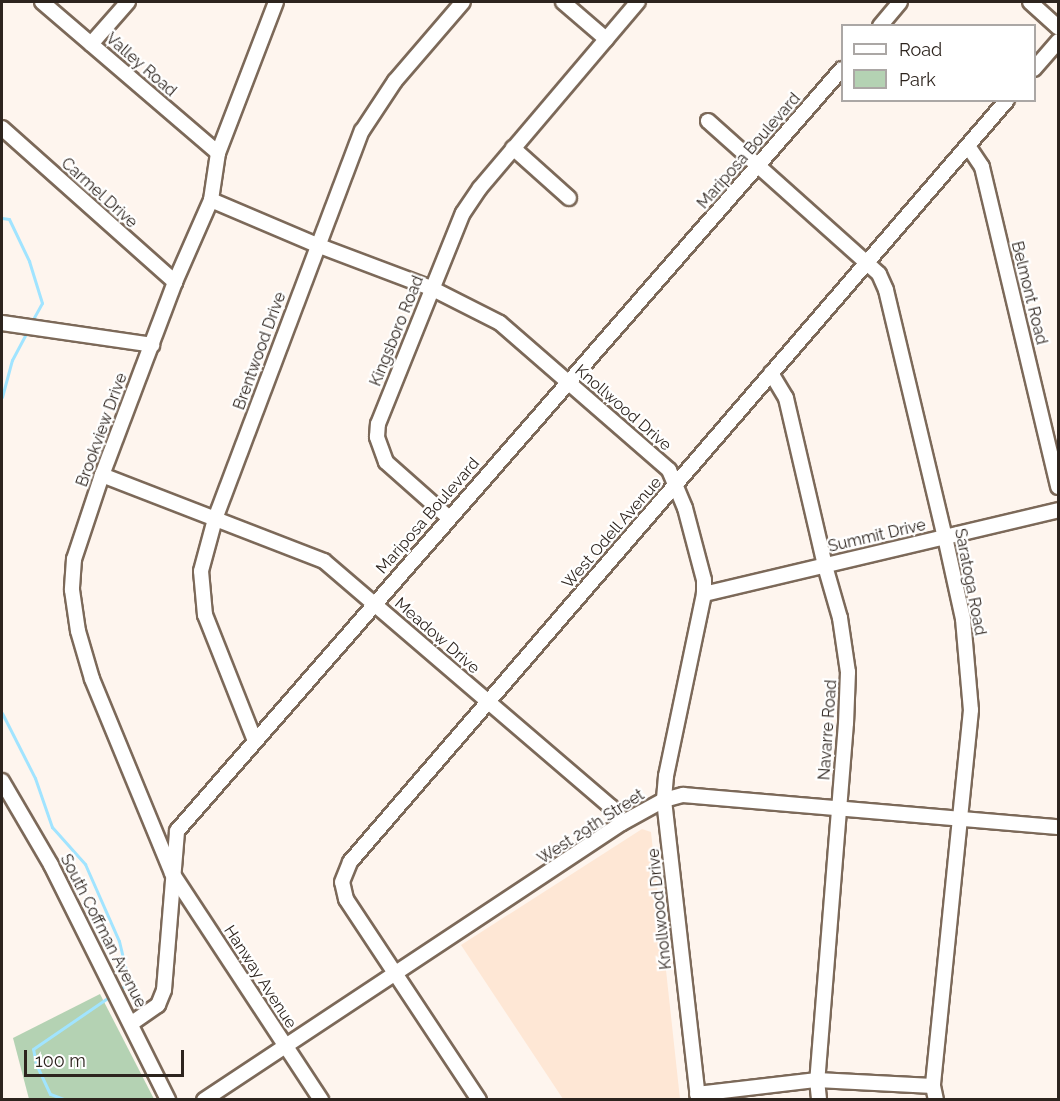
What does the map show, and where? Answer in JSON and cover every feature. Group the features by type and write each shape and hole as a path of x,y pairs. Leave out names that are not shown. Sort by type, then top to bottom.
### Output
{"street":[{"name":"Valley Road","path":"42,2 218,153"},
{"path":"91,44 128,2"},
{"name":"Brookview Drive","path":"172,873 93,679 78,631 72,590 74,559 102,475 175,282 211,200 218,153 276,2"},
{"path":"563,2 606,39"},
{"name":"Kingsboro Road","path":"448,518 386,462 377,437 378,424 463,213 513,148 638,2"},
{"path":"882,24 900,2"},
{"path":"1030,2 1059,27"},
{"name":"Brentwood Drive","path":"255,741 205,615 201,571 215,519 362,131 376,105 459,3"},
{"path":"1036,68 1059,41"},
{"name":"Mariposa Boulevard","path":"132,1023 158,1005 164,990 177,831 448,518 841,71"},
{"name":"West Odell Avenue","path":"479,1100 346,900 342,882 350,862 1005,102"},
{"name":"Saratoga Road","path":"708,121 879,274 886,290 945,537 963,619 971,710 935,1093"},
{"name":"Carmel Drive","path":"2,128 175,282"},
{"name":"Belmont Road","path":"968,146 982,167 1059,487"},
{"path":"513,148 569,198"},
{"name":"Knollwood Drive","path":"211,200 317,245 432,288 500,323 669,470 686,508 704,580 704,594 666,776 664,800 698,1097"},
{"path":"2,323 152,345"},
{"name":"Navarre Road","path":"771,373 786,398 825,566 840,618 848,672 817,1080 819,1100"},
{"name":"Meadow Drive","path":"102,475 324,561 611,807 622,823"},
{"name":"Summit Drive","path":"704,594 1059,510"},
{"name":"South Coffman Avenue","path":"2,781 51,865 105,976 132,1023 168,1100"},
{"name":"West 29th Street","path":"204,1100 622,823 664,800 683,795 1059,827"},
{"name":"Hanway Avenue","path":"172,873 321,1100"},
{"path":"698,1097 817,1080 935,1093"}],"shaded area":[{"path":"642,829 651,832 680,1099 563,1099 461,945"}],"green space":[{"path":"100,994 154,1099 29,1099 13,1038"}],"waterway":[{"path":"2,218 9,219 29,261 42,303 31,323"},
{"path":"2,397 12,360 27,332"},
{"path":"2,713 35,778 52,827 85,864 119,941 129,983 117,991"},
{"path":"66,1100 50,1094 36,1064 33,1049 112,995"}]}
